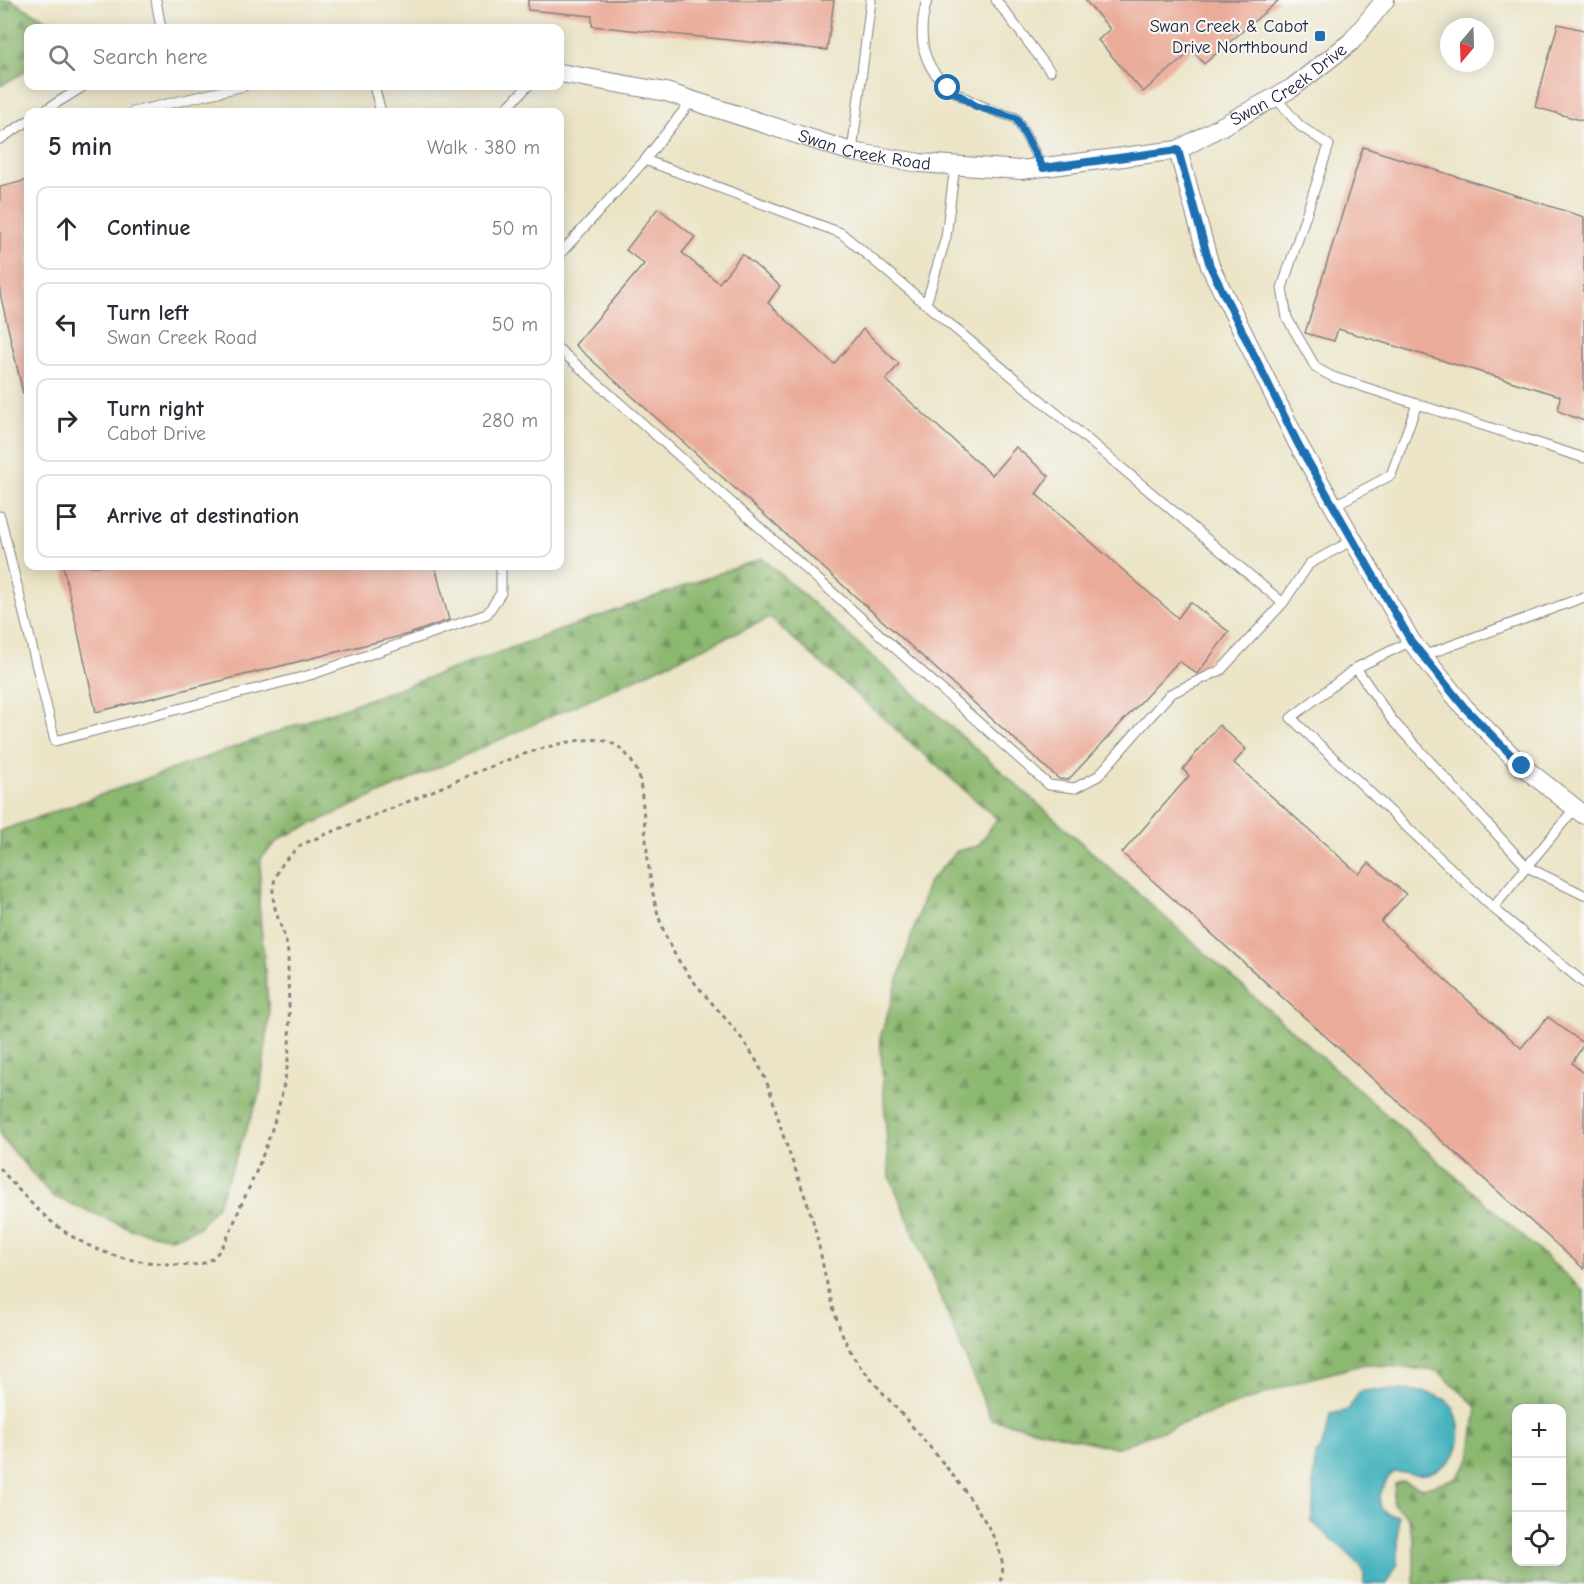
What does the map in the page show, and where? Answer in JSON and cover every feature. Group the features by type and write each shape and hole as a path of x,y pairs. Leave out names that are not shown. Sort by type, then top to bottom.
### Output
{"street":[{"name":"Swan Creek Drive","path":"1178,150 1292,88 1351,42 1385,0"},
{"name":"Swan Creek Road","path":"564,74 666,92 852,152 956,165 1022,170 1178,150"},
{"path":"1178,150 1210,266 1298,444 1411,641 1464,707 1522,766 1580,811"}],"lane":[{"path":"156,0 160,24"},
{"path":"852,152 871,0"},
{"path":"927,0 922,15 921,41 928,63 948,88 976,106 1016,118 1043,168"},
{"path":"996,0 1050,71"},
{"path":"48,108 78,90"},
{"path":"150,108 227,90"},
{"path":"375,90 380,108"},
{"path":"507,108 524,90"},
{"path":"1275,98 1300,126 1329,145 1282,288 1287,318 1316,368 1333,377 1584,458"},
{"path":"564,250 645,160 692,100"},
{"path":"0,139 24,125"},
{"path":"645,160 841,233 1283,603"},
{"path":"926,304 946,237 956,165"},
{"path":"564,354 1049,785 1075,788 1098,776 1170,694 1221,670 1283,603 1309,564 1353,540"},
{"path":"1333,506 1391,475 1417,404"},
{"path":"0,516 55,741 310,675 487,614 501,593 501,570"},
{"path":"1423,657 1584,597"},
{"path":"1411,641 1356,668 1291,718 1493,908 1584,983"},
{"path":"1356,668 1392,720 1527,867 1584,895"},
{"path":"1493,908 1527,867 1580,811"}],"path":[{"path":"0,1168 25,1199 57,1227 105,1254 147,1262 183,1265 202,1264 213,1258 227,1237 260,1164 280,1101 287,1066 286,944 274,905 273,888 285,858 301,845 474,774 552,746 582,740 603,740 631,758 639,775 652,893 667,940 697,986 736,1029 763,1074 813,1221 833,1306 842,1333 853,1356 867,1375 953,1474 982,1519 1000,1551 1003,1567 998,1584"}],"green space":[{"path":"0,0 10,0 55,24 24,24 24,72 0,86"},
{"path":"762,558 1584,1291 1584,1584 1414,1584 1414,1543 1408,1517 1393,1504 1395,1484 1403,1481 1423,1488 1457,1478 1470,1460 1477,1407 1438,1371 1365,1364 1301,1381 1115,1448 991,1419 889,1174 880,1038 928,883 957,851 978,846 997,819 770,618 281,838 261,858 259,904 269,1015 260,1094 218,1204 198,1228 171,1238 131,1229 52,1196 0,1136 0,831"}],"water":[{"path":"1408,1390 1436,1395 1450,1403 1459,1426 1459,1444 1453,1457 1446,1464 1426,1474 1394,1472 1383,1487 1380,1505 1388,1514 1398,1516 1398,1563 1387,1584 1364,1584 1363,1570 1360,1566 1312,1522 1315,1458 1324,1440 1331,1414 1348,1410 1359,1392"}],"building":[{"path":"528,0 834,0 827,50 592,26 592,16 528,10"},
{"path":"1085,0 1279,0 1204,64 1193,50 1143,92 1098,40 1110,29"},
{"path":"1558,24 1584,30 1584,121 1535,107"},
{"path":"1363,147 1584,217 1584,421 1558,411 1560,396 1338,329 1334,341 1305,333"},
{"path":"24,181 23,393 0,293 0,187"},
{"path":"658,208 695,237 682,253 719,283 742,254 780,286 768,303 834,364 863,329 899,364 886,380 992,475 1016,447 1049,476 1036,494 1178,618 1190,602 1229,632 1197,674 1179,661 1068,780 1059,779 575,345 644,264 626,250"},
{"path":"64,570 436,570 449,620 409,634 96,712"},
{"path":"1219,725 1246,749 1234,763 1359,874 1369,863 1406,894 1381,922 1521,1048 1548,1017 1584,1044 1572,1063 1584,1074 1584,1269 1122,853 1189,776 1183,769"}],"place":[{"name":"Swan Creek & Cabot Drive Northbound","path":"1320,36"}],"route":[{"path":"948,88 976,106 1016,118 1043,168 1178,150 1210,266 1298,444 1411,641 1464,707 1522,766"}]}
